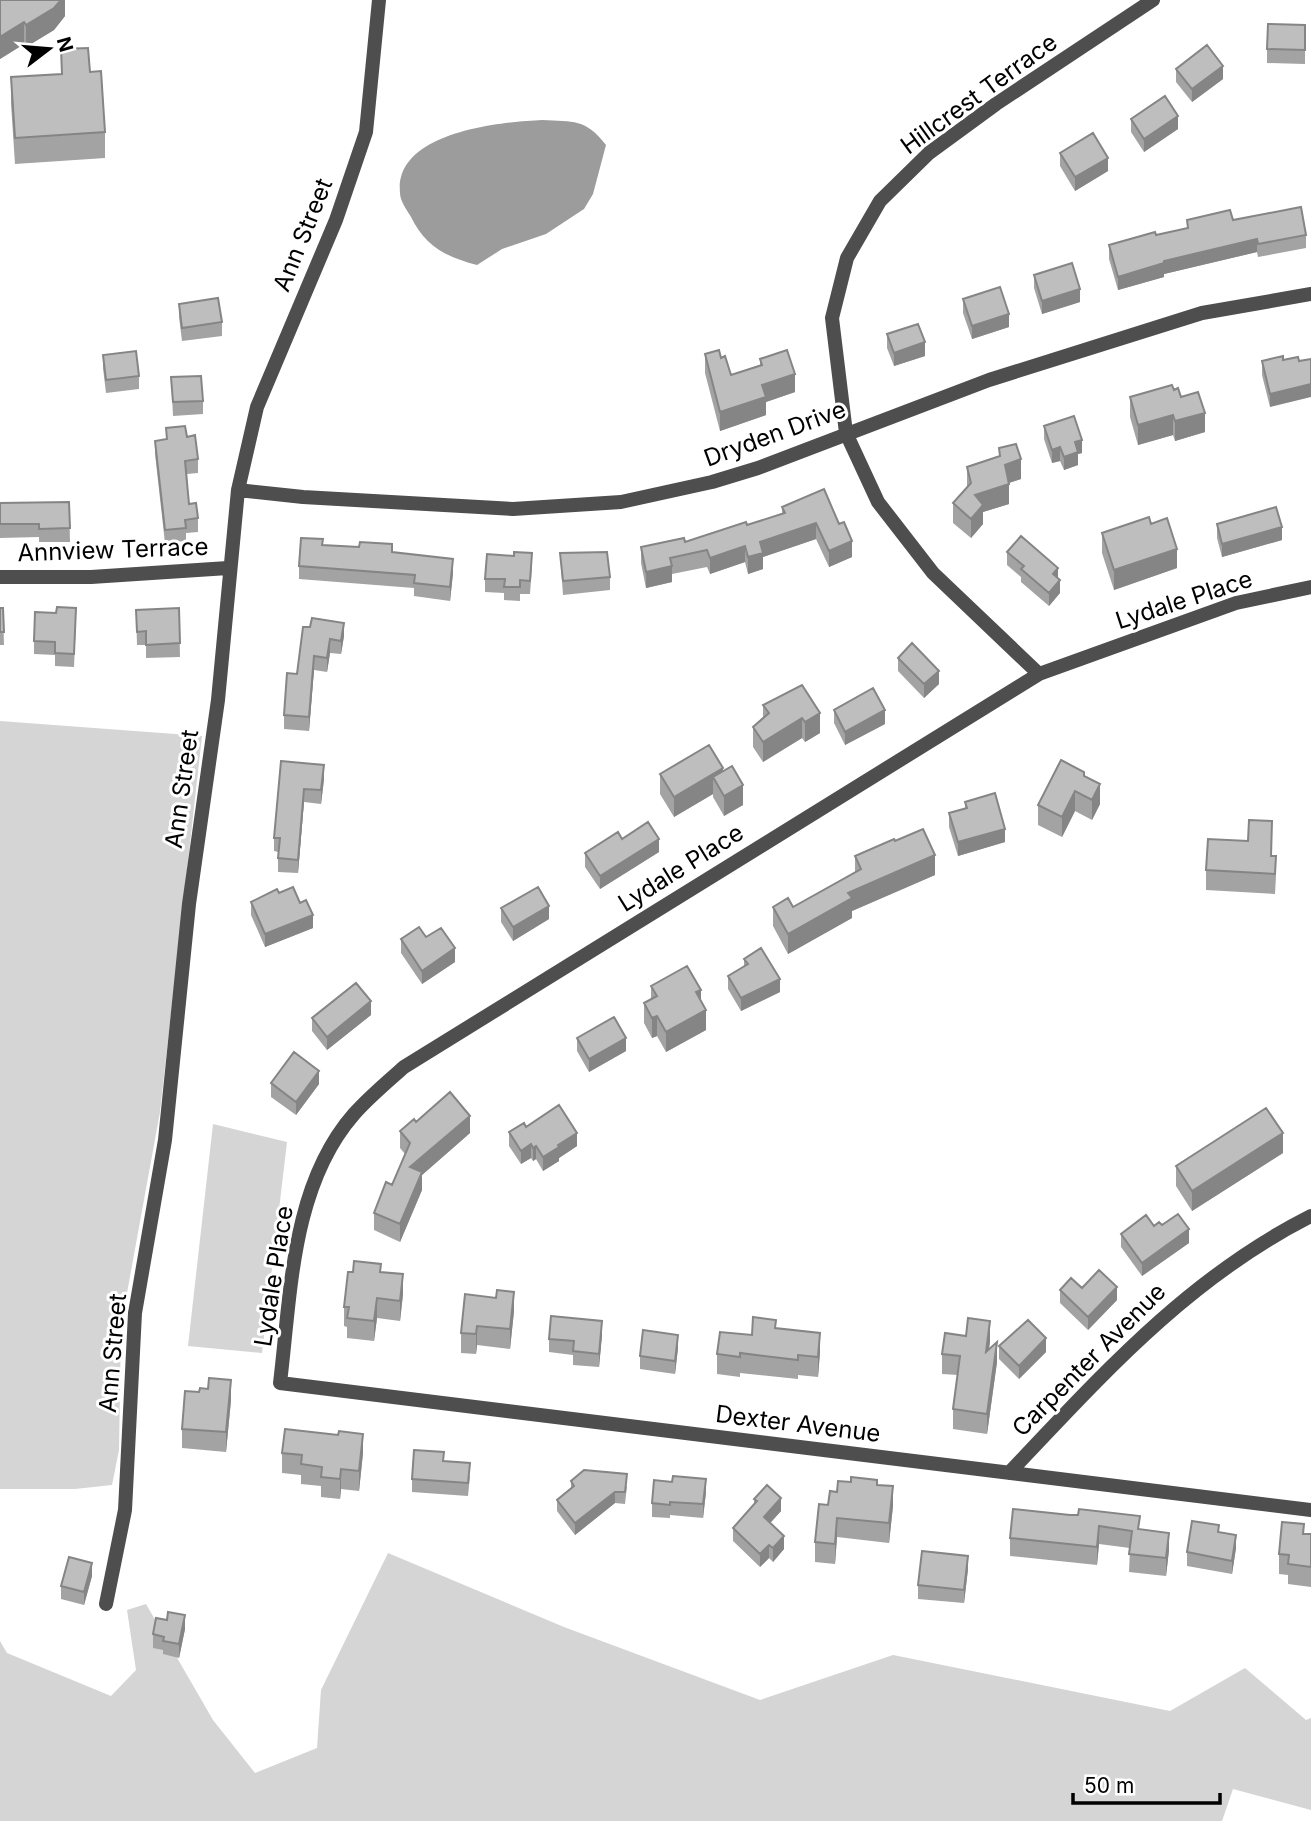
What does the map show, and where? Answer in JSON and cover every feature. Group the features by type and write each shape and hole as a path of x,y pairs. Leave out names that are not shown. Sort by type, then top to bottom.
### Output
{"street":[{"name":"Ann Street","path":"106,1604 125,1510 135,1313 165,1140 189,904 218,699 238,490 257,407 336,220 366,132 379,0"},
{"name":"Hillcrest Terrace","path":"1039,674 933,573 878,502 846,433 832,318 847,258 880,201 929,153 996,104 1153,0"},
{"name":"Dryden Drive","path":"238,490 303,498 435,506 568,508 621,502 712,482 758,468 989,380 1202,313 1311,295"},
{"name":"Annview Terrace","path":"0,577 91,577 229,568"},
{"name":"Lydale Place","path":"280,1383 304,1216 332,1148 352,1116 377,1090 436,1045 1039,674 1236,603 1311,587"},
{"name":"Carpenter Avenue","path":"1009,1473 1134,1341 1174,1305 1280,1231 1311,1216"},
{"name":"Dexter Avenue","path":"280,1383 1311,1510"}],"shaded area":[{"path":"542,120 578,123 592,130 606,145 593,194 584,209 546,234 502,249 477,265 446,254 430,243 417,227 400,196 403,172 414,156 453,134 501,124"},
{"path":"0,721 202,736 160,1112 121,1326 119,1450 112,1485 75,1489 0,1489"},
{"path":"213,1124 287,1142 262,1353 188,1346"},
{"path":"388,1553 564,1627 760,1700 893,1655 1170,1711 1245,1668 1306,1720 1311,1718 1311,1810 1233,1789 1222,1821 0,1821 0,1641 7,1653 111,1696 136,1670 127,1610 146,1604 213,1720 255,1773 317,1748 321,1690"}],"building":[{"path":"0,0 61,0 54,8 26,25 24,22 0,37"},
{"path":"1268,24 1305,25 1305,50 1267,49"},
{"path":"1207,45 1223,66 1192,89 1176,69"},
{"path":"88,48 90,72 101,71 105,132 15,138 11,77 62,74 61,49"},
{"path":"1165,96 1178,116 1144,139 1131,119"},
{"path":"1093,133 1108,158 1075,177 1060,153"},
{"path":"1301,207 1306,235 1258,244 1257,239 1164,261 1118,277 1109,245 1155,232 1156,235 1188,228 1187,220 1230,210 1233,220"},
{"path":"1072,263 1080,289 1042,301 1034,275"},
{"path":"1000,287 1009,314 972,326 963,299"},
{"path":"218,298 222,322 182,328 179,304"},
{"path":"918,324 925,342 894,353 887,334"},
{"path":"719,350 721,358 725,356 731,375 762,365 760,359 787,350 795,374 762,385 766,397 720,412 705,354"},
{"path":"136,351 139,376 106,380 103,355"},
{"path":"1283,356 1283,360 1298,357 1299,361 1311,359 1311,384 1270,394 1262,361"},
{"path":"201,376 203,401 173,402 171,377"},
{"path":"1172,385 1174,390 1178,388 1181,397 1198,392 1205,413 1175,421 1173,415 1138,425 1130,397"},
{"path":"1074,416 1082,440 1075,442 1078,452 1064,457 1060,447 1052,450 1044,426"},
{"path":"185,426 187,437 195,435 198,459 185,461 189,504 196,503 198,518 185,520 186,528 165,530 155,441 167,439 166,428"},
{"path":"1016,444 1021,459 1005,465 1009,484 975,495 983,505 971,519 953,503 971,483 967,467 1000,456 999,448"},
{"path":"824,489 839,524 844,522 852,541 829,551 816,523 760,542 763,553 748,557 745,546 710,558 707,550 670,558 672,566 646,572 641,547 684,538 685,542 746,522 747,525 785,513 782,507"},
{"path":"69,502 70,528 39,529 39,524 0,524 0,503"},
{"path":"1276,507 1282,527 1222,544 1217,524"},
{"path":"1149,517 1151,524 1167,518 1177,549 1114,570 1102,533"},
{"path":"1021,536 1058,568 1053,574 1060,580 1049,593 1021,569 1024,566 1007,552"},
{"path":"301,538 323,539 322,545 359,547 360,542 392,544 392,552 453,559 450,587 414,583 415,575 299,566"},
{"path":"514,552 532,553 530,581 520,580 520,587 504,587 505,579 485,579 487,554 514,556"},
{"path":"607,552 610,577 563,581 560,553"},
{"path":"57,607 76,608 74,654 55,653 55,642 34,641 35,612 56,613"},
{"path":"0,608 3,608 4,632 0,632"},
{"path":"179,608 180,643 146,645 146,631 137,632 136,610"},
{"path":"312,618 344,623 341,641 330,639 327,658 314,656 309,717 284,715 287,673 297,674 303,627 310,627"},
{"path":"912,643 939,671 924,684 898,658"},
{"path":"802,685 820,713 805,722 802,718 763,742 753,727 769,713 763,705"},
{"path":"873,688 885,710 845,732 834,710"},
{"path":"709,745 723,768 674,797 660,774"},
{"path":"1061,760 1100,784 1092,800 1075,791 1062,817 1038,805"},
{"path":"281,761 324,765 321,790 304,789 298,860 278,858 280,838 274,838"},
{"path":"732,766 743,785 724,796 713,777"},
{"path":"995,793 1005,829 958,842 949,813 967,808 965,802"},
{"path":"1249,820 1272,821 1271,856 1276,856 1275,874 1206,870 1208,839 1248,841"},
{"path":"648,822 659,839 600,876 585,853 618,832 622,839"},
{"path":"923,829 935,855 848,893 852,898 788,934 773,907 788,898 793,907 861,869 855,856"},
{"path":"293,887 300,903 306,900 313,915 265,934 251,902 277,889 279,893"},
{"path":"538,887 549,906 513,927 501,908"},
{"path":"419,927 426,937 441,928 455,948 422,971 401,939"},
{"path":"761,948 780,979 741,998 728,976 748,964 744,959"},
{"path":"687,966 701,990 696,992 706,1010 666,1032 657,1016 652,1018 644,1003 657,996 651,986"},
{"path":"356,983 371,1001 327,1037 312,1018"},
{"path":"614,1017 626,1038 589,1059 577,1038"},
{"path":"294,1052 319,1071 296,1102 271,1083"},
{"path":"450,1092 470,1116 410,1167 422,1172 400,1224 374,1213 386,1182 392,1185 410,1143 400,1131 414,1119 416,1122"},
{"path":"559,1105 577,1133 543,1157 536,1146 533,1148 531,1144 521,1151 509,1132 524,1123 526,1127"},
{"path":"1266,1108 1283,1133 1192,1191 1176,1166"},
{"path":"1178,1214 1189,1229 1142,1263 1121,1234 1146,1215 1154,1226 1159,1222 1162,1225"},
{"path":"354,1261 381,1264 380,1272 403,1274 400,1301 377,1298 374,1321 347,1318 349,1307 344,1307 348,1272 353,1272"},
{"path":"1099,1270 1117,1287 1088,1317 1060,1290 1071,1278 1082,1288"},
{"path":"497,1290 514,1292 510,1329 477,1326 476,1334 461,1333 465,1294 496,1298"},
{"path":"551,1316 602,1321 599,1354 573,1351 574,1341 549,1339"},
{"path":"753,1317 776,1320 775,1328 820,1333 818,1357 798,1355 798,1360 740,1353 740,1357 717,1354 720,1332 752,1335"},
{"path":"968,1318 990,1321 986,1352 997,1342 987,1414 953,1409 960,1356 942,1354 945,1333 966,1336"},
{"path":"1028,1320 1046,1338 1019,1366 999,1346"},
{"path":"643,1330 678,1335 675,1361 640,1356"},
{"path":"209,1378 231,1380 226,1432 182,1429 185,1391 199,1392 200,1388 208,1389"},
{"path":"285,1429 338,1435 339,1431 363,1434 359,1471 341,1469 340,1479 321,1477 322,1467 301,1464 302,1455 282,1453"},
{"path":"414,1450 444,1452 443,1461 470,1463 468,1483 412,1479"},
{"path":"584,1470 627,1474 625,1492 615,1492 575,1523 557,1500 574,1486 571,1481"},
{"path":"673,1476 706,1479 703,1504 652,1503 654,1480 672,1482"},
{"path":"851,1477 877,1480 877,1485 893,1486 889,1523 837,1518 835,1544 815,1542 819,1504 828,1505 830,1491 837,1492 838,1481 851,1482"},
{"path":"767,1485 781,1498 764,1517 784,1536 773,1548 769,1545 760,1554 733,1528"},
{"path":"1013,1509 1078,1515 1079,1509 1140,1516 1138,1529 1169,1533 1166,1558 1129,1554 1132,1531 1099,1526 1097,1547 1010,1538"},
{"path":"1192,1521 1219,1525 1218,1532 1236,1535 1232,1561 1187,1552"},
{"path":"1282,1522 1304,1524 1303,1534 1311,1534 1311,1567 1288,1564 1289,1555 1279,1554"},
{"path":"922,1551 968,1556 964,1590 918,1585"},
{"path":"69,1557 92,1563 84,1592 61,1586"},
{"path":"168,1612 185,1615 179,1644 163,1641 164,1637 153,1634 156,1618 167,1620"}]}
